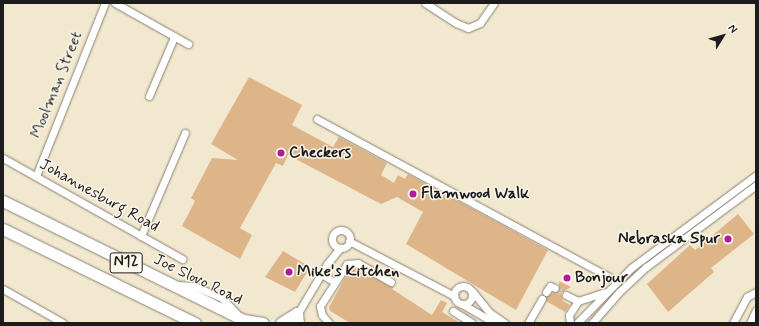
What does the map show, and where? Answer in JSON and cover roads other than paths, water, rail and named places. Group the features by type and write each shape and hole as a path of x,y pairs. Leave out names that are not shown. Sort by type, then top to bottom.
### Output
{"highway":[{"name":"Joe Slovo Road","path":"3,201 245,320 263,323"},
{"name":"N12","path":"3,229 195,323"},
{"path":"282,323 296,320"}],"street":[{"name":"Moolman Street","path":"36,176 105,3"},
{"path":"115,3 188,44"},
{"path":"425,3 456,23 468,28 480,23 494,3"},
{"path":"149,96 174,36"},
{"path":"317,119 616,281"},
{"path":"141,236 185,133"},
{"name":"Johannesburg Road","path":"3,158 182,259"},
{"path":"577,323 616,281 648,255 756,175"},
{"path":"592,323 598,315 646,267 756,184"},
{"path":"748,191 756,192"},
{"path":"296,320 327,264 342,245 364,249 437,288 454,293 462,304 483,320 495,323"},
{"path":"329,323 320,310 335,282 348,264 352,262 391,282"},
{"path":"321,274 335,282"},
{"path":"454,293 464,285 472,291 490,313 504,323"},
{"path":"546,292 550,286 555,288"},
{"path":"3,289 63,323"},
{"path":"462,304 471,300 472,291"},
{"path":"570,323 569,315 578,301 606,292"},
{"path":"733,323 747,297 756,292"},
{"path":"566,295 578,301"},
{"path":"528,323 542,299"},
{"path":"750,323 756,310"},
{"path":"453,311 472,323"}],"tunnel":[{"path":"555,288 566,295"}],"place":[{"name":"Checkers","path":"281,153"},
{"name":"Flamwood Walk","path":"413,194"},
{"name":"Nebraska Spur","path":"728,239"},
{"name":"Mike's Kitchen","path":"289,272"},
{"name":"Bonjour","path":"567,278"}]}
